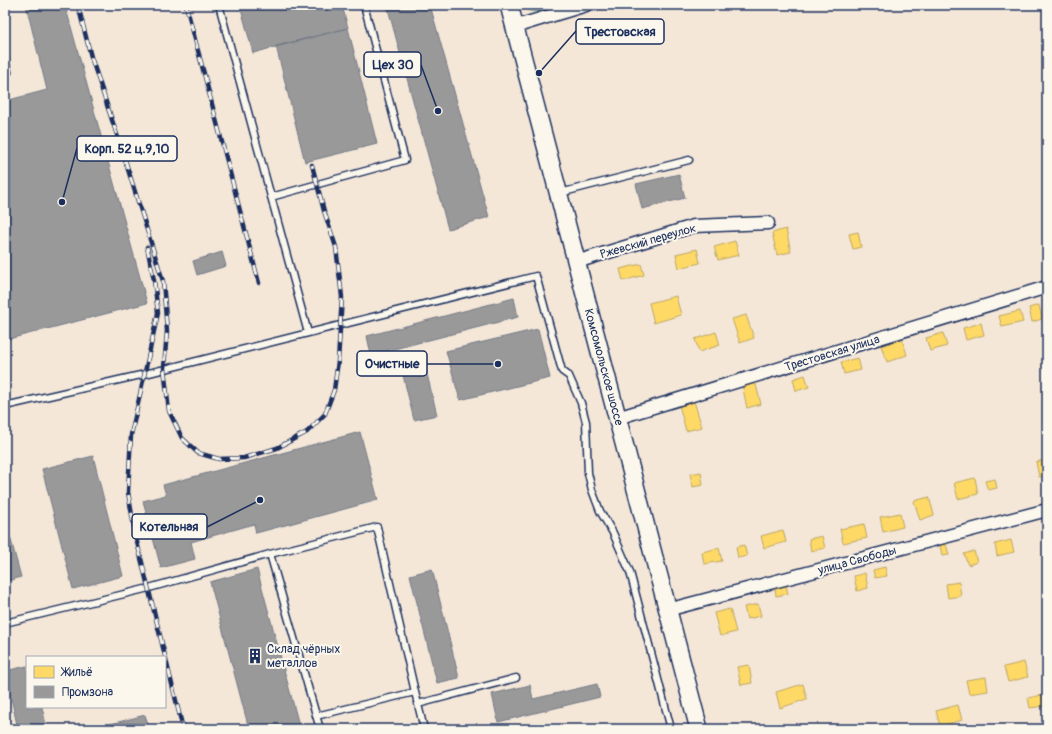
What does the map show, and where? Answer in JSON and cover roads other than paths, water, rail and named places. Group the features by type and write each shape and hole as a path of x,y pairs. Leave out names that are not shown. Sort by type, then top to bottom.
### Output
{"main road":[{"name":"Комсомольское шоссе","path":"509,5 699,729"}],"street":[{"path":"514,27 586,5"},
{"name":"Ржевский переулок","path":"576,262 694,226 768,223"},
{"name":"Трестовская улица","path":"617,418 1047,287"},
{"name":"улица Свободы","path":"668,610 1047,510"}],"lane":[{"path":"219,5 308,334"},
{"path":"272,197 405,160 364,5"},
{"path":"5,59 8,72 5,73"},
{"path":"558,193 689,160"},
{"path":"5,406 145,374 536,276 562,371 569,376 583,409 587,432 588,473 592,490 600,511 613,533 630,572 671,729"},
{"path":"5,623 149,588 270,554 377,527 424,729"},
{"path":"270,554 320,729"},
{"path":"418,704 516,678"},
{"path":"316,716 415,692"}],"railway":[{"path":"78,5 91,57 163,281 167,331 164,368 169,411 182,438 198,453 219,459 244,458 277,448 307,432 325,414 334,390 338,361 342,297 336,247 324,211 312,165"},
{"path":"186,5 259,283"},
{"path":"147,247 154,280 158,313 131,435 128,492 136,538 165,656"},
{"path":"166,660 183,729"}],"place":[{"name":"Трестовская","path":"539,73"},
{"name":"Цех 30","path":"438,111"},
{"name":"Корп. 52 ц.9,10","path":"62,202"},
{"name":"Очистные","path":"498,364"},
{"name":"Котельная","path":"260,500"},
{"name":"Склад чёрных металлов","path":"255,656"}]}
